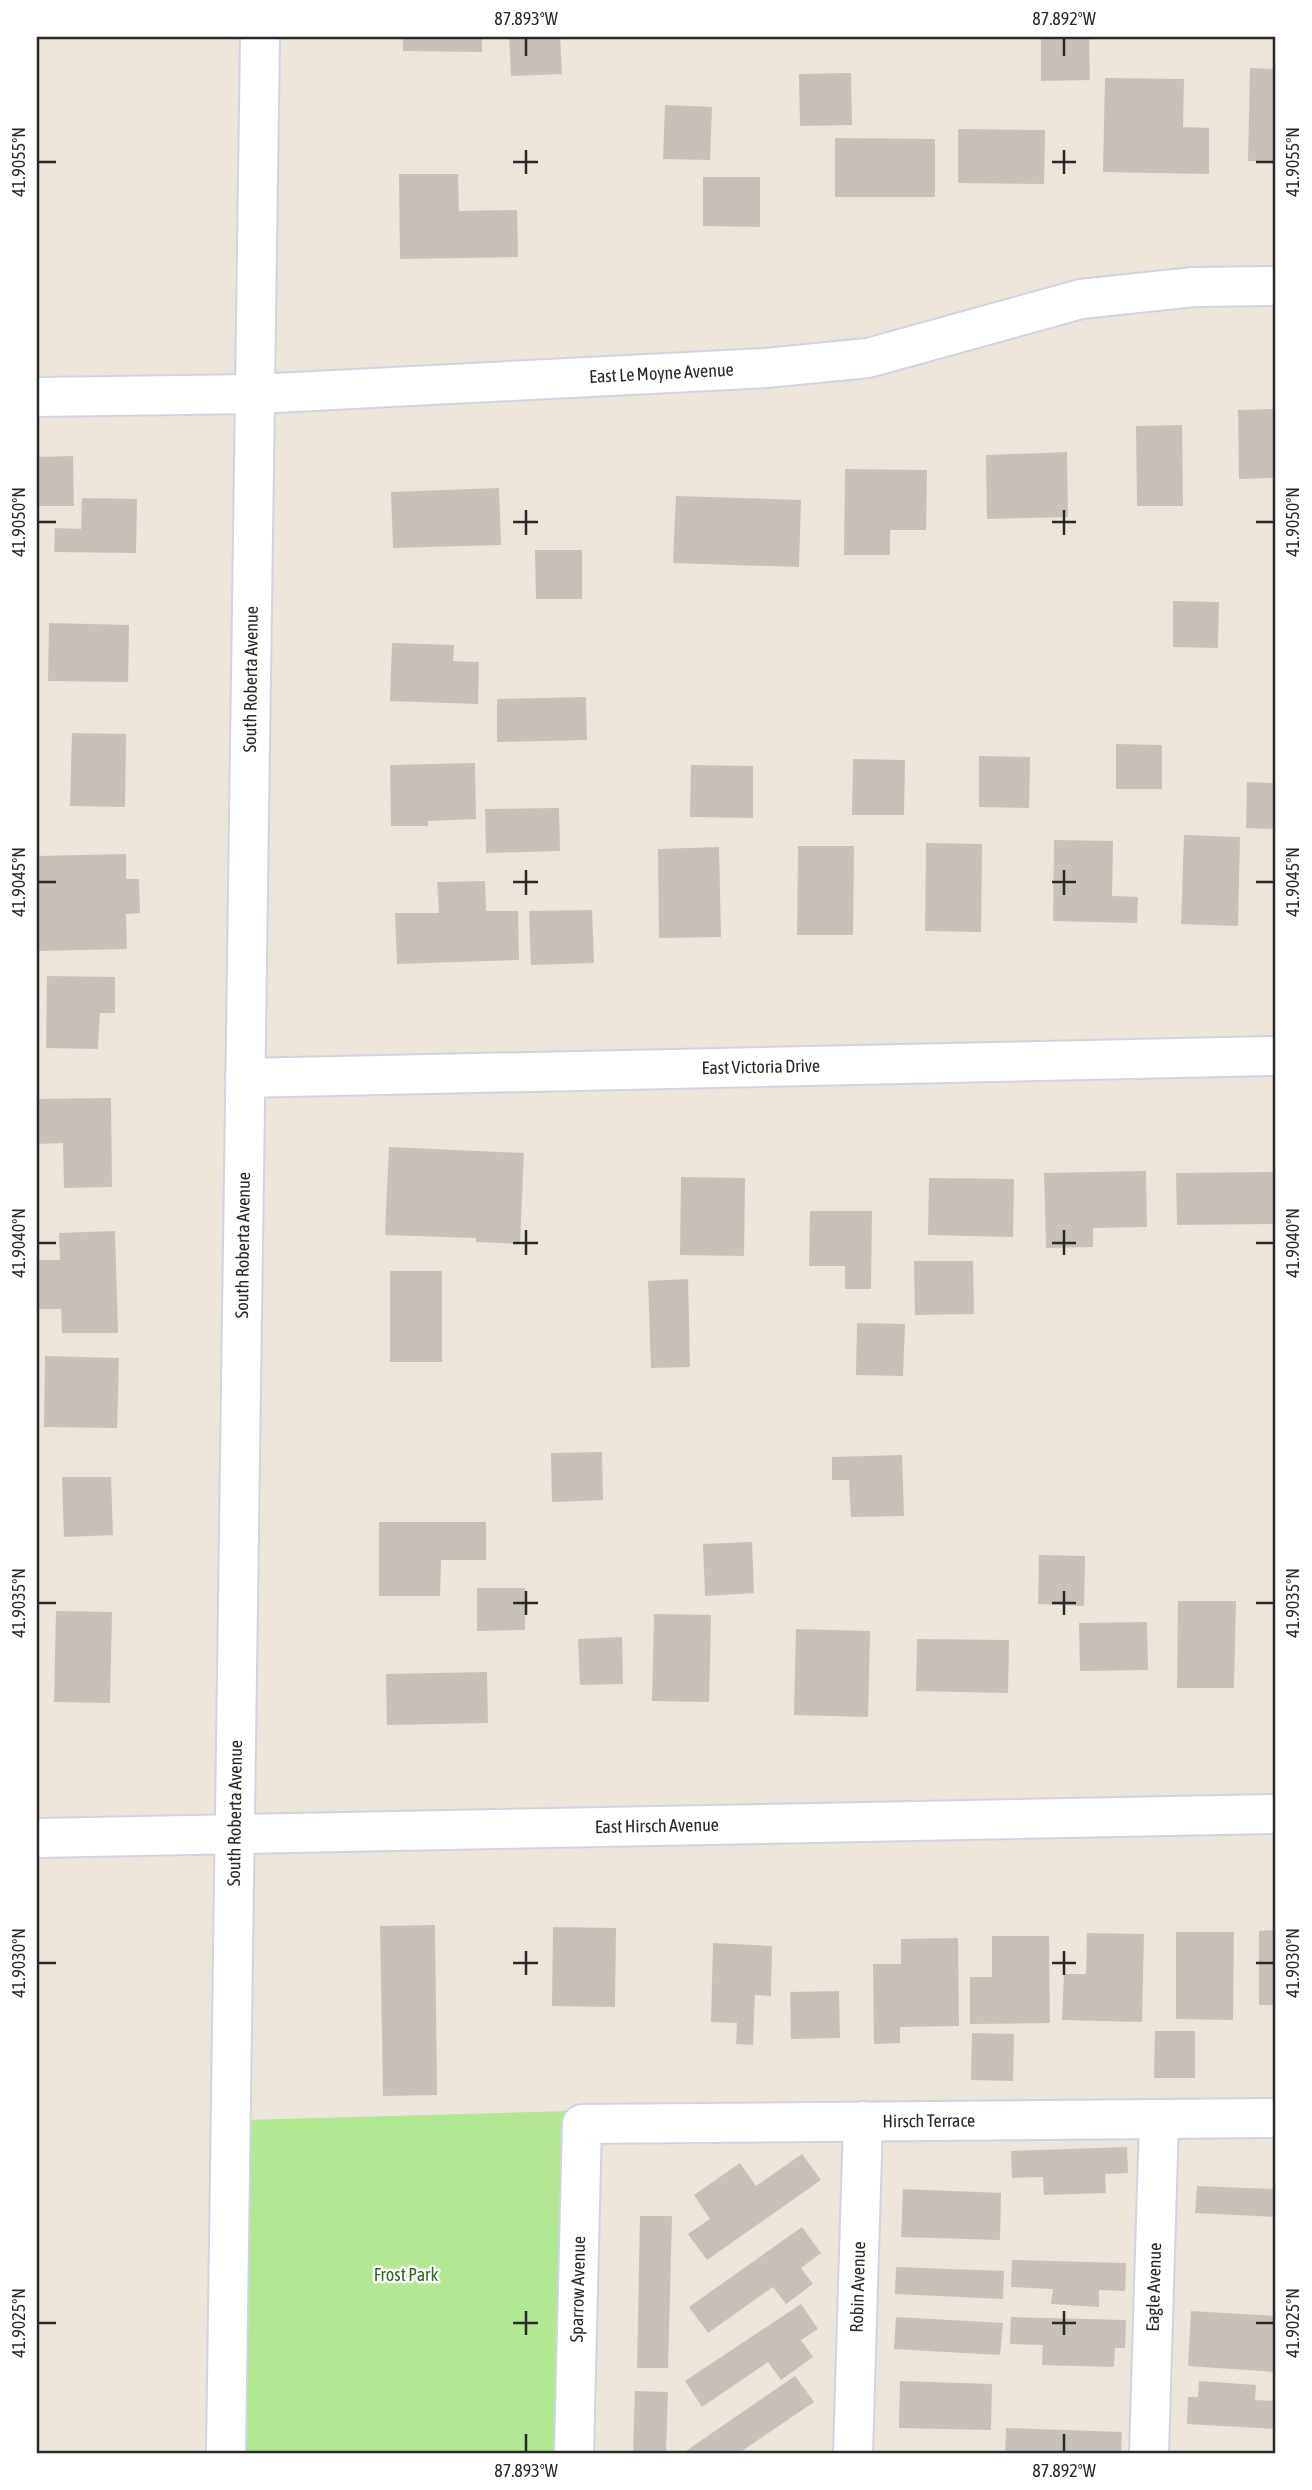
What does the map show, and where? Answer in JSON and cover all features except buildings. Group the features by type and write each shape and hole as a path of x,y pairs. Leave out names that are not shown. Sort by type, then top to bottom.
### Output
{"street":[{"name":"South Roberta Avenue","path":"226,2453 260,37"},
{"name":"East Le Moyne Avenue","path":"37,397 255,394 766,368 868,358 1081,299 1194,288 1275,286"},
{"name":"East Victoria Drive","path":"245,1078 1275,1056"},
{"name":"East Hirsch Avenue","path":"37,1838 1275,1814"},
{"name":"Hirsch Terrace","path":"582,2124 1275,2118"},
{"name":"Eagle Avenue","path":"1149,2453 1158,2119"},
{"name":"Robin Avenue","path":"853,2453 863,2121"},
{"name":"Sparrow Avenue","path":"574,2453 582,2124"}],"green space":[{"name":"Frost Park","path":"569,2111 562,2453 246,2453 247,2120"}]}
